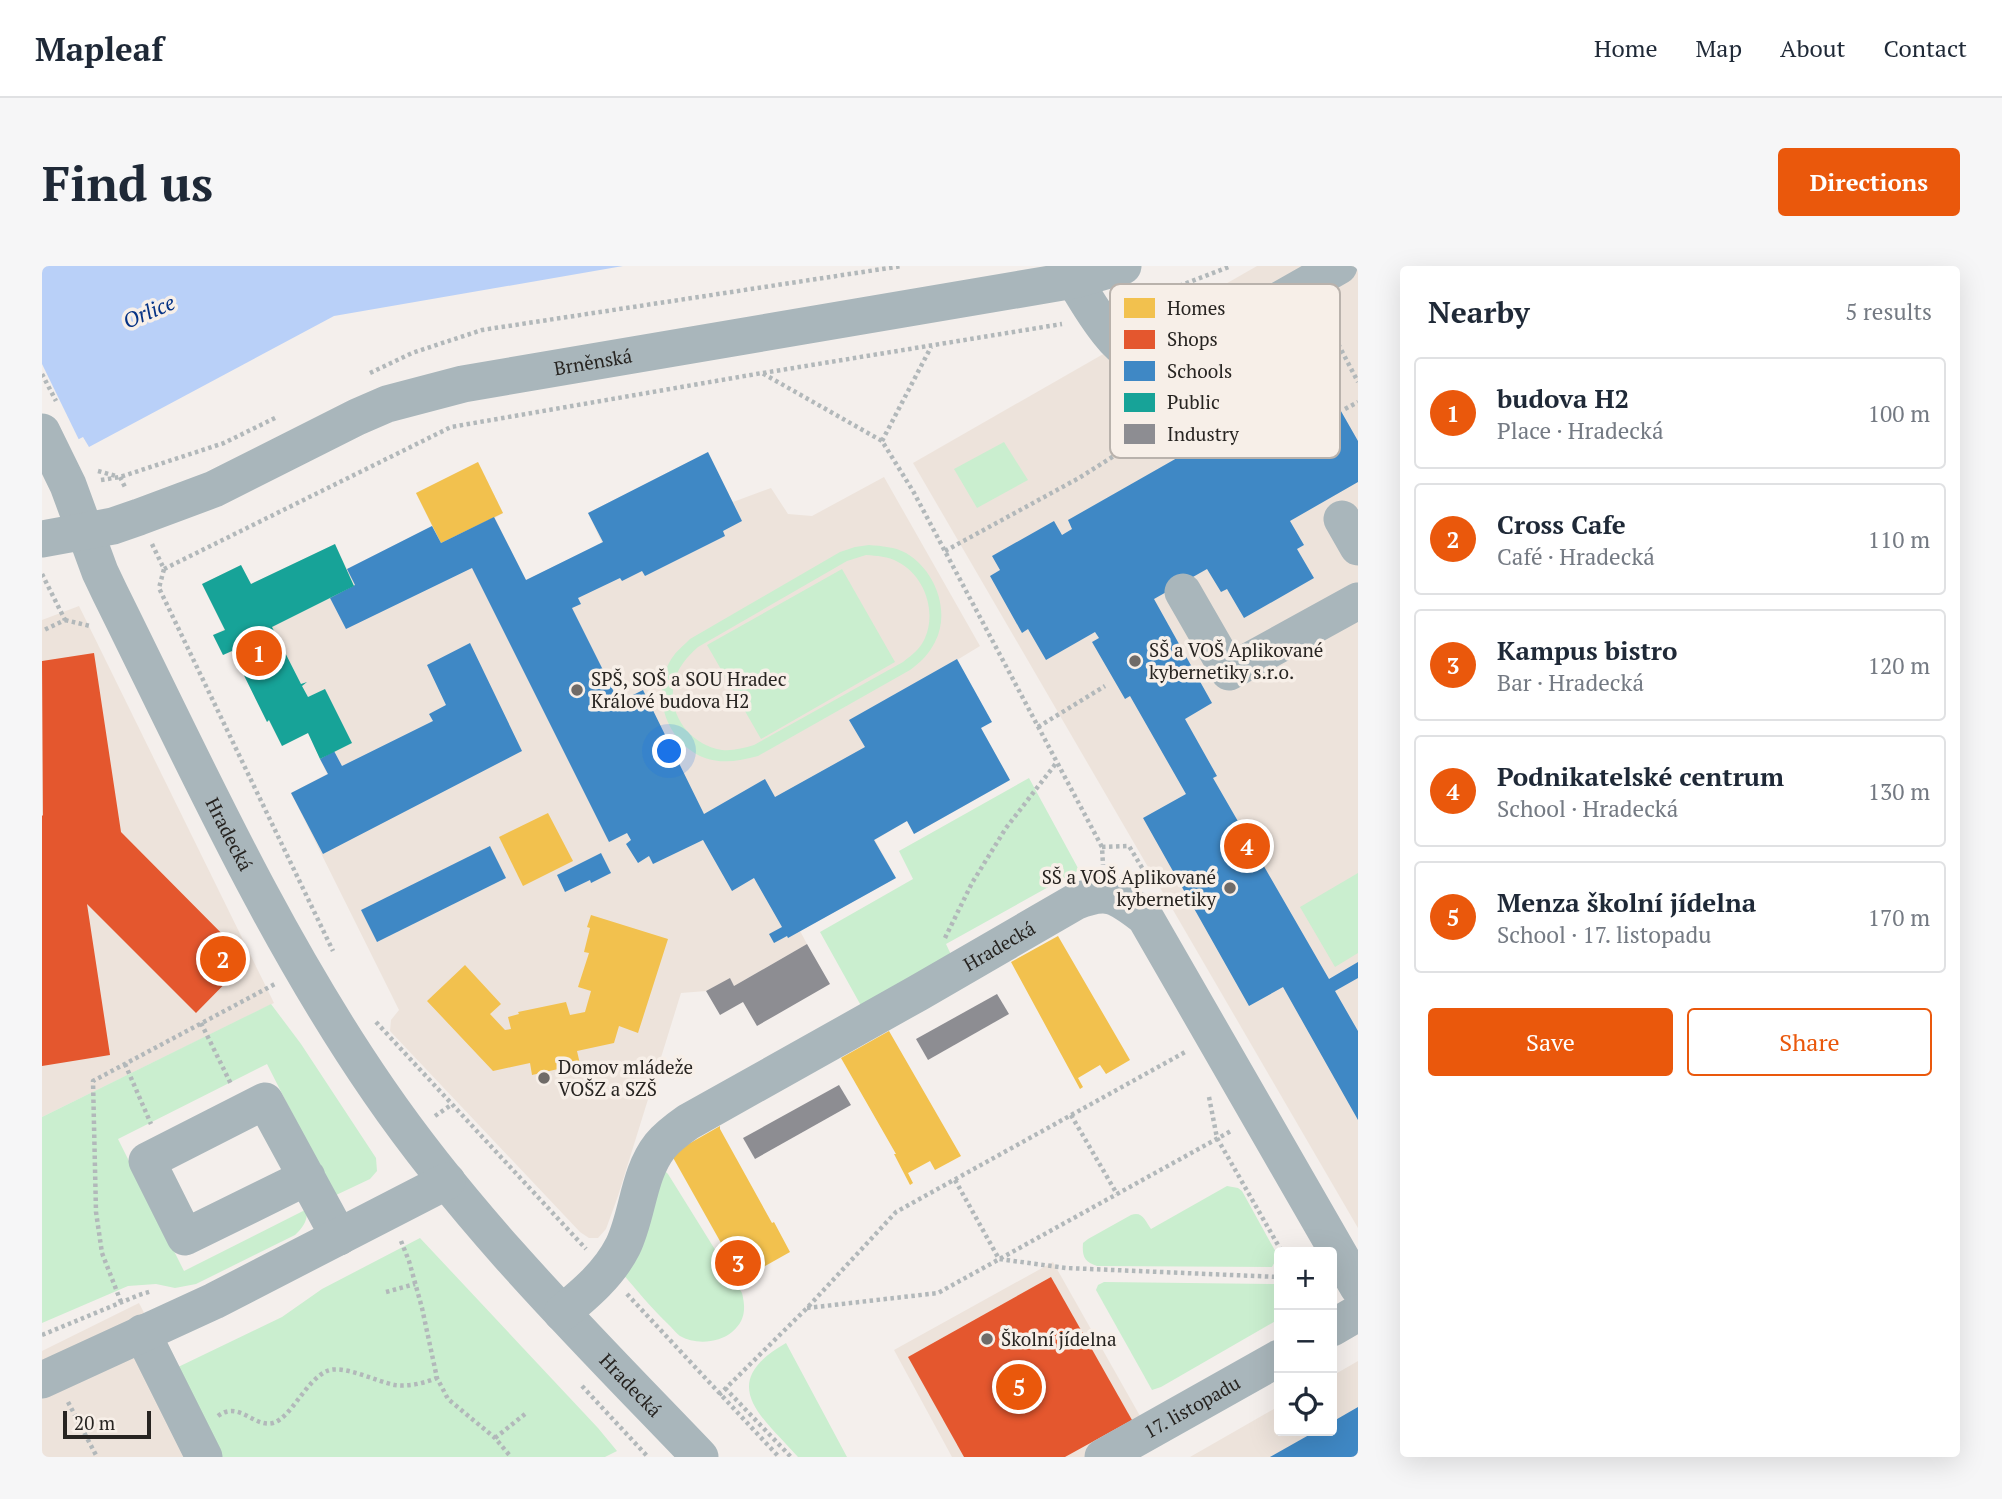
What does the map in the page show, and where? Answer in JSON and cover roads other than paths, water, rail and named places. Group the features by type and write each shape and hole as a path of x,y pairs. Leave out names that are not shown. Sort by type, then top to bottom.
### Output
{"street":[{"name":"Brněnská","path":"42,539 113,526 214,489 356,417 424,393 463,384 1073,280 1123,266"},
{"path":"1308,284 1339,266"},
{"path":"1073,280 1102,325 1110,333"},
{"name":"Hradecká","path":"50,448 68,485 110,593 272,918 378,1090 447,1181 557,1308 699,1457"},
{"path":"1183,592 1229,672 1358,601"},
{"name":"Hradecká","path":"557,1308 586,1293 606,1271 624,1244 652,1159 673,1132 1075,902 1106,893 1145,917 1358,1287"},
{"path":"307,1177 339,1237"},
{"path":"48,1377 214,1301 447,1181"},
{"path":"557,1308 609,1394 669,1457"},
{"path":"1337,1325 1358,1313"},
{"path":"142,1333 205,1440"},
{"name":"17. listopadu","path":"1103,1457 1274,1360"}],"water":[{"name":"Orlice","path":"42,266 623,266 334,316 89,447 83,437 42,458"}],"place":[{"name":"budova H2","path":"259,653"},
{"name":"SŠ a VOŠ Aplikované kybernetiky s.r.o.","path":"1135,661"},
{"name":"SPŠ, SOŠ a SOU Hradec Králové budova H2","path":"577,690"},
{"name":"Podnikatelské centrum","path":"1247,846"},
{"name":"SŠ a VOŠ Aplikované kybernetiky","path":"1230,888"},
{"name":"Cross Cafe","path":"223,959"},
{"name":"Domov mládeže VOŠZ a SZŠ","path":"544,1078"},
{"name":"Kampus bistro","path":"738,1263"},
{"name":"Školní jídelna","path":"987,1339"},
{"name":"Menza školní jídelna","path":"1019,1387"}]}
